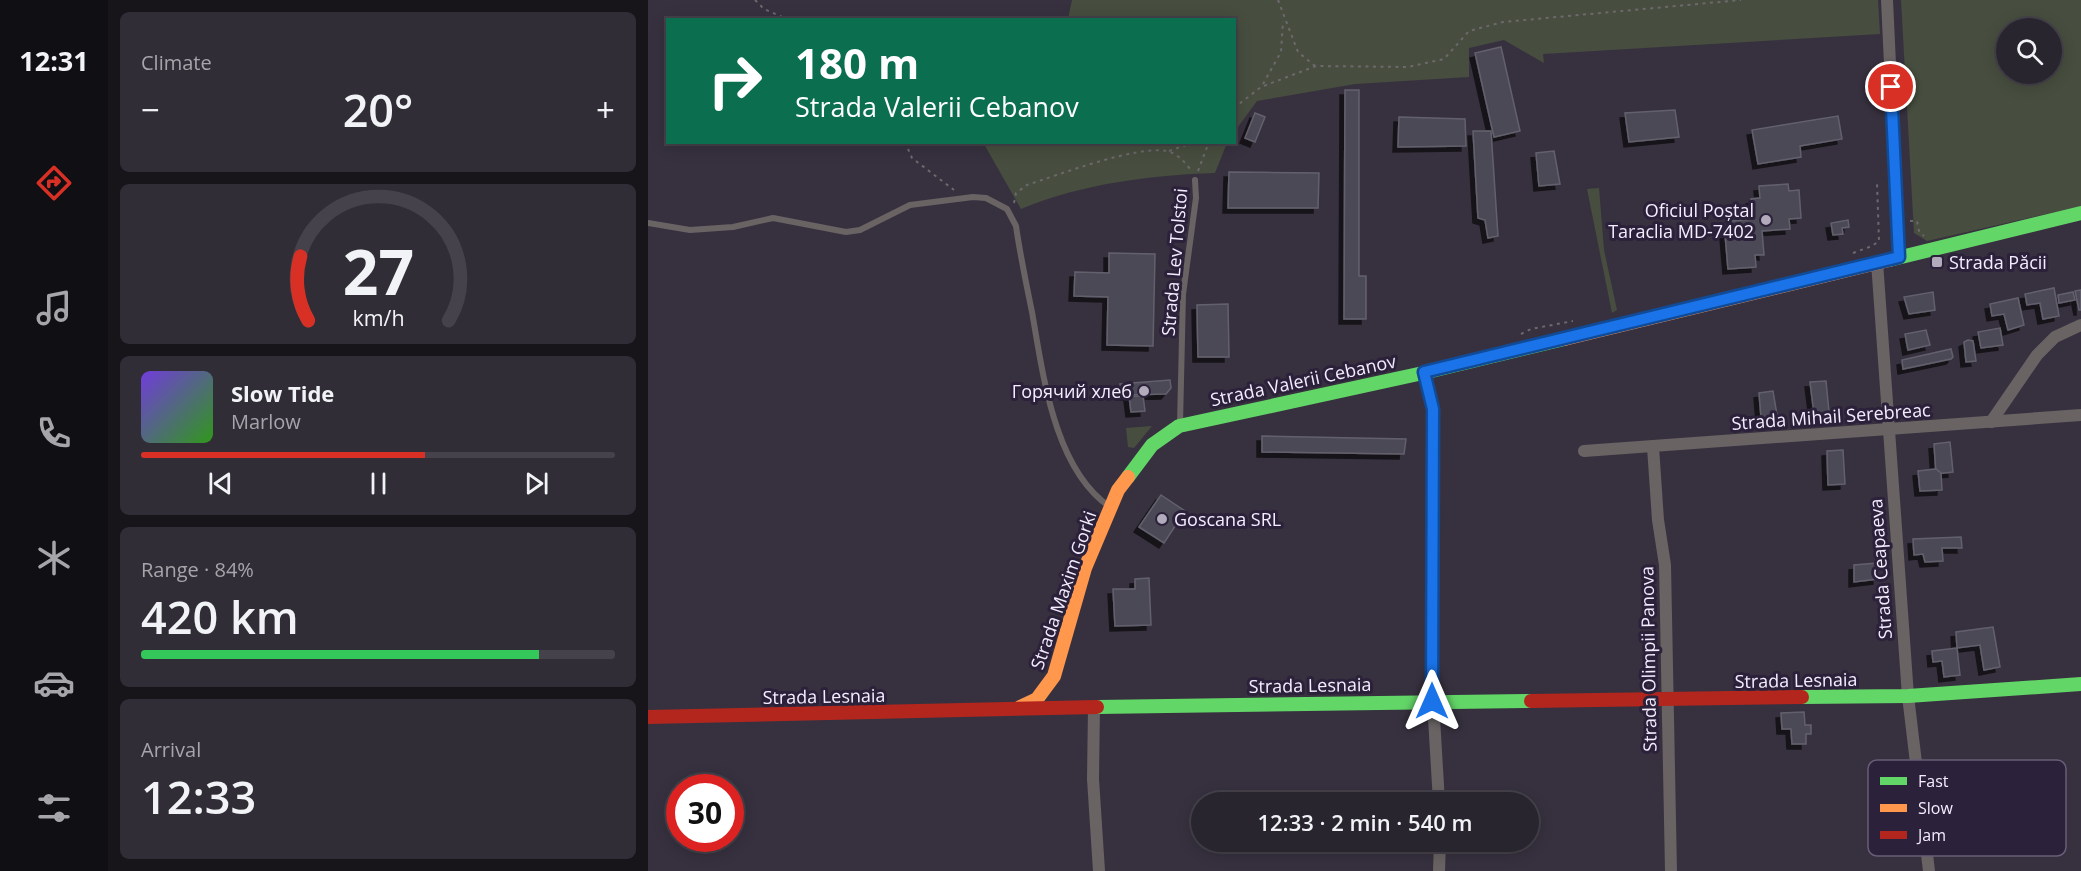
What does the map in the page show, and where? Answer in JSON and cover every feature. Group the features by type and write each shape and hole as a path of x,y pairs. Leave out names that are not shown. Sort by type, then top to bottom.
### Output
{"street":[{"path":"1887,0 1899,257"},
{"name":"Strada Valerii Cebanov","path":"1118,490 1152,445 1179,426 1424,372 2081,213"},
{"name":"Strada Ceapaeva","path":"1877,262 1887,429 1908,696 1916,760"},
{"path":"1991,422 2017,379 2037,355 2055,337 2081,325"},
{"path":"1424,372 1433,409 1432,701 1438,792"},
{"name":"Strada Mihail Serebreac","path":"1584,451 2081,415"},
{"name":"Strada Olimpii Panova","path":"1653,447 1658,520 1665,565 1671,871"},
{"name":"Strada Maxim Gorki","path":"1004,709 1023,707 1037,699 1054,676 1085,568 1118,490"},
{"name":"Strada Lesnaia","path":"648,717 1432,701 1908,696 2081,684"},
{"path":"1094,707 1093,779 1099,871"},
{"path":"1439,871 1440,852"},
{"name":"Strada Ceapaeva","path":"1927,856 1929,871"}],"lane":[{"name":"Strada Lev Tolstoi","path":"1179,426 1183,294 1196,198 1195,180"},
{"path":"648,223 690,230 733,227 773,218 846,232 860,230 910,205 986,198 1007,209 1011,215 1045,387 1079,476 1089,490 1110,507"}],"path":[{"path":"755,0 764,9 784,18"},
{"path":"1278,0 1298,52 1316,66"},
{"path":"1236,106 1261,87 1316,66 1408,67 1444,59 1469,31 1503,22 1741,0"},
{"path":"1261,87 1281,52 1283,18"},
{"path":"906,144 912,158 924,165 941,182 967,198"},
{"path":"1011,215 1016,193 1027,185 1110,160 1167,151 1189,144"},
{"path":"1195,180 1208,144"},
{"name":"Strada Lev Tolstoi","path":"1167,151 1185,162 1195,180"},
{"path":"1850,254 1879,241 1877,183"},
{"path":"1910,221 1917,221 1919,231 1925,237 1932,236"},
{"path":"1514,338 1530,329 1583,319"},
{"path":"1242,396 1264,392"}],"green space":[{"path":"1072,0 1878,0 1880,34 1543,54 1544,63 1504,40 1469,48 1469,77 1355,84 1257,101 1236,130 1236,18 1068,18"},
{"path":"1901,0 2081,0 2081,206 1927,241 1914,233"},
{"path":"984,144 1227,144 1215,173 1116,182 1067,193 1021,209"},
{"path":"1599,188 1604,250 1617,310 1612,313 1587,189"},
{"path":"1152,426 1134,448 1128,447 1126,428"}],"building":[{"path":"1501,47 1520,131 1494,137 1475,53"},
{"path":"1345,90 1359,90 1359,276 1366,276 1366,319 1344,319"},
{"path":"1675,110 1679,137 1629,142 1625,113"},
{"path":"1255,113 1265,117 1255,142 1245,138"},
{"path":"1838,116 1842,139 1800,146 1801,157 1758,164 1752,130"},
{"path":"1399,117 1465,119 1466,146 1398,147"},
{"path":"1473,131 1491,131 1498,236 1488,238 1485,220 1478,218"},
{"path":"1554,151 1560,184 1539,186 1536,153"},
{"path":"1229,172 1319,173 1318,208 1228,208"},
{"path":"1788,184 1789,191 1799,190 1801,218 1789,219 1790,229 1762,231 1764,255 1755,255 1756,267 1728,269 1725,234 1733,233 1732,221 1753,219 1751,199 1760,198 1759,186"},
{"path":"1848,220 1849,227 1842,228 1843,234 1833,235 1831,223"},
{"path":"1109,253 1155,254 1153,346 1107,345 1108,297 1074,296 1075,272 1109,273"},
{"path":"2054,288 2059,316 2043,319 2040,303 2027,305 2025,294"},
{"path":"2081,290 2081,310 2079,310 2075,291"},
{"path":"1933,292 1935,310 1909,314 1904,297"},
{"path":"2073,292 2075,300 2059,303 2058,295"},
{"path":"2018,298 2024,325 2008,330 2004,314 1992,316 1990,304"},
{"path":"1228,304 1229,357 1198,357 1197,305"},
{"path":"2000,328 2003,345 1981,348 1978,332"},
{"path":"1926,330 1930,345 1908,350 1905,334"},
{"path":"1973,341 1976,361 1966,362 1964,342"},
{"path":"1951,349 1953,357 1951,359 1903,369 1902,360"},
{"name":"Горячий хлеб","path":"1170,380 1171,388 1166,394 1121,395 1120,384"},
{"path":"1826,381 1829,412 1814,414 1810,382"},
{"path":"1773,391 1777,415 1761,417 1759,393"},
{"path":"1129,396 1143,396 1145,411 1131,412"},
{"path":"1262,436 1406,439 1404,454 1262,452"},
{"path":"1950,442 1953,472 1936,474 1934,444"},
{"path":"1843,450 1845,484 1828,485 1827,451"},
{"path":"1936,469 1941,473 1942,490 1920,491 1918,471"},
{"name":"Goscana SRL","path":"1161,495 1185,511 1164,543 1139,527"},
{"path":"1961,537 1962,548 1942,548 1943,561 1925,562 1923,554 1914,555 1913,539"},
{"path":"1877,563 1878,579 1854,582 1854,565"},
{"path":"1149,578 1151,625 1115,626 1113,589 1135,589 1135,579"},
{"path":"1993,627 2000,667 1984,670 1980,645 1957,648 1956,632"},
{"path":"1957,648 1960,675 1944,677 1942,661 1933,662 1932,651"},
{"path":"1804,712 1805,725 1811,725 1811,734 1806,734 1806,744 1792,744 1791,729 1782,729 1781,713"}],"traffic: fast":[{"path":"1889,260 2081,213"},
{"path":"1128,477 1152,445 1179,426 1423,373 1564,339"},
{"path":"1802,697 1908,696 2081,684"},
{"path":"1097,707 1531,701"}],"traffic: slow":[{"path":"1564,339 1889,260"},
{"path":"1020,707 1037,699 1054,676 1085,568 1118,490 1128,477"}],"traffic: jam":[{"path":"1531,701 1802,697"},
{"path":"648,717 1097,707"}],"place":[{"name":"Oficiul Poștal Taraclia MD-7402","path":"1766,220"},
{"name":"Strada Păcii","path":"1937,262"},
{"name":"Горячий хлеб","path":"1144,391"},
{"name":"Goscana SRL","path":"1162,519"}],"route":[{"path":"1432,701 1433,409 1424,372 1899,257 1891,87"}]}
